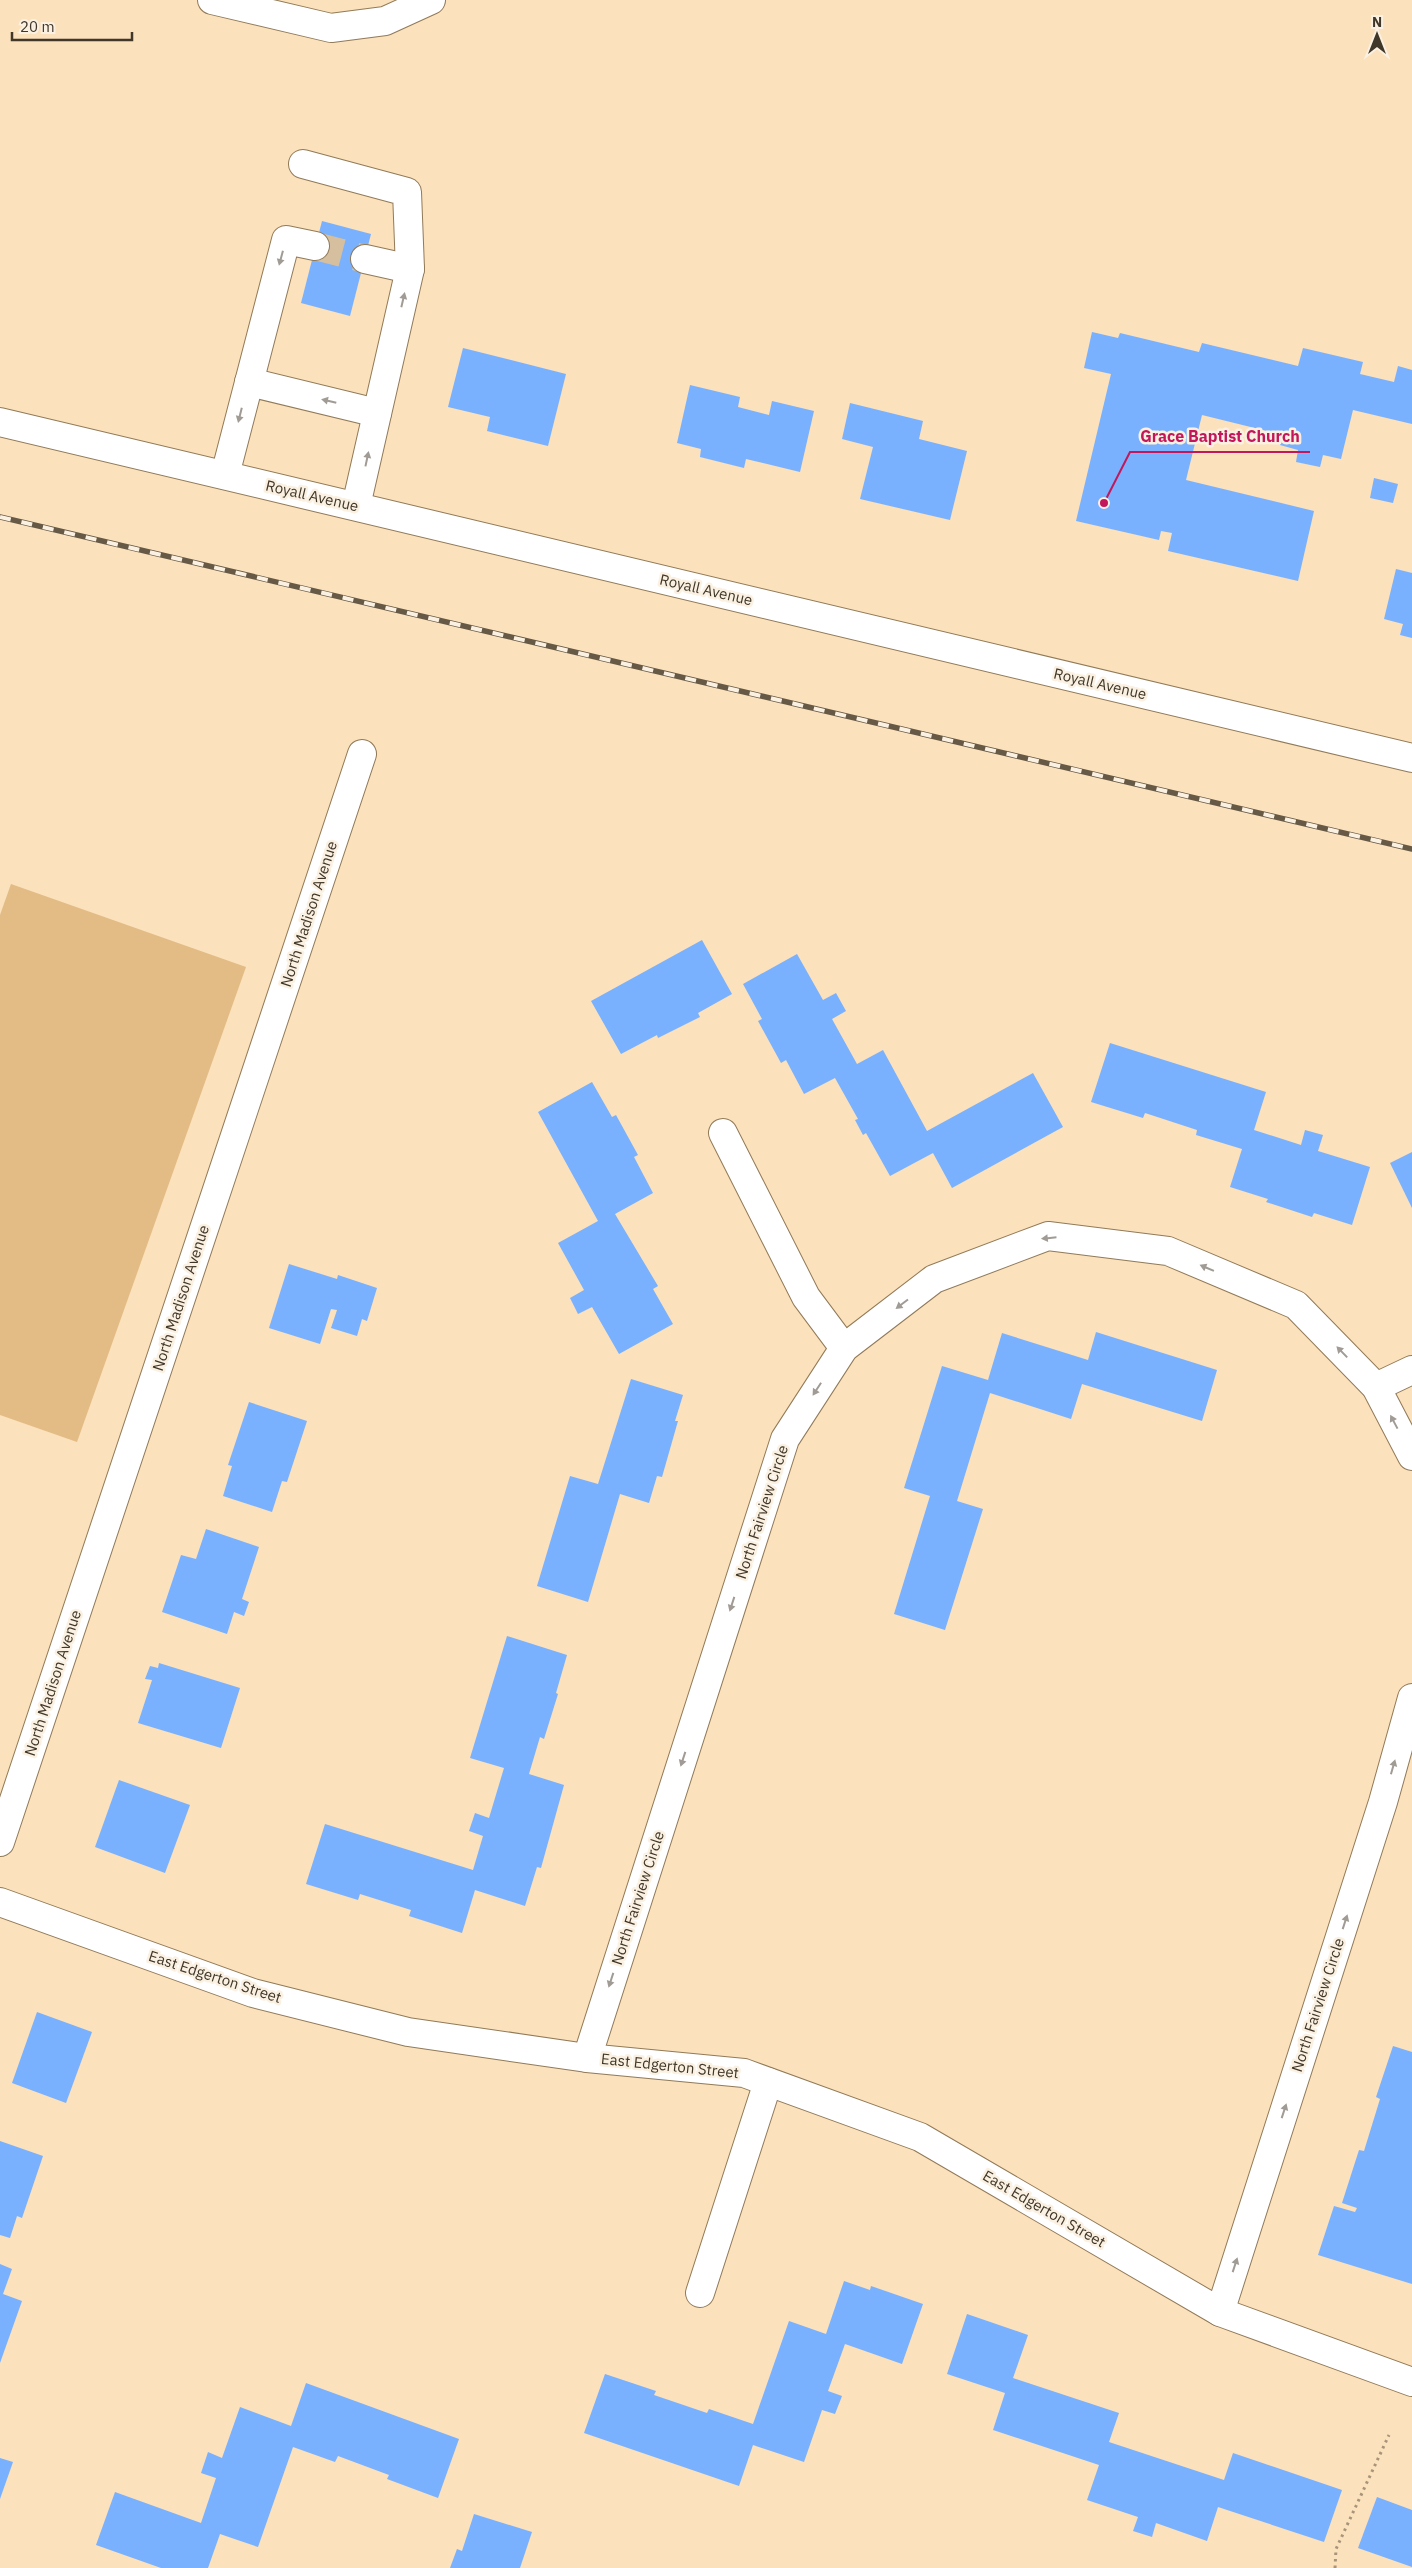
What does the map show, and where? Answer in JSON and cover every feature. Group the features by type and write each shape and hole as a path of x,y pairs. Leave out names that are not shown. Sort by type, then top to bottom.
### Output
{"street":[{"path":"212,0 331,28 385,21 432,0"},
{"path":"303,164 407,192 410,269 356,506"},
{"path":"225,475 286,240 315,246"},
{"path":"365,259 410,269"},
{"path":"248,382 377,413"},
{"name":"Royall Avenue","path":"0,422 1412,758"},
{"name":"North Madison Avenue","path":"0,1842 362,754"},
{"path":"724,1133 806,1297 844,1348"},
{"name":"North Fairview Circle","path":"586,2058 785,1439 844,1348 934,1279 1048,1236 1168,1252 1296,1304 1376,1388 1412,1456"},
{"path":"1376,1388 1412,1370"},
{"name":"North Fairview Circle","path":"1220,2312 1380,1811 1412,1698"},
{"name":"East Edgerton Street","path":"0,1902 253,1993 408,2032 586,2058 744,2073 920,2137 1220,2312 1412,2382"},
{"path":"700,2293 768,2082"}],"path":[{"path":"1335,2568 1336,2549 1389,2435"}],"shaded area":[{"path":"11,884 246,967 77,1442 0,1415 0,915"}],"building":[{"path":"322,221 371,234 350,316 301,303"},
{"path":"1092,332 1118,338 1120,333 1199,352 1202,343 1298,366 1303,348 1363,362 1360,374 1394,382 1398,366 1412,370 1412,424 1353,410 1341,459 1323,455 1320,467 1296,462 1298,450 1280,445 1283,435 1202,415 1186,480 1314,511 1298,581 1168,551 1172,533 1161,531 1159,540 1076,521 1111,374 1084,368"},
{"path":"463,348 566,374 548,446 487,431 490,417 448,407"},
{"path":"690,385 740,397 738,407 769,415 772,401 814,411 800,472 746,459 744,468 700,457 701,449 677,443"},
{"path":"850,403 923,421 919,439 967,451 950,520 860,499 873,447 842,439"},
{"path":"1374,478 1398,484 1393,503 1370,498"},
{"path":"1396,569 1412,573 1412,638 1400,635 1403,624 1384,619"},
{"path":"702,940 732,994 698,1013 700,1017 658,1038 657,1035 621,1054 591,1001"},
{"path":"797,954 823,1000 836,993 846,1011 832,1019 857,1064 883,1050 927,1131 1033,1073 1063,1127 952,1188 933,1153 890,1176 866,1133 863,1135 855,1120 858,1119 835,1078 804,1094 786,1060 781,1063 758,1021 762,1019 743,984"},
{"path":"1110,1043 1266,1092 1254,1130 1301,1145 1305,1130 1323,1135 1318,1151 1370,1167 1352,1225 1314,1213 1312,1217 1266,1202 1268,1199 1230,1187 1242,1149 1196,1135 1197,1130 1145,1113 1143,1118 1091,1102"},
{"path":"592,1082 612,1117 616,1115 638,1155 634,1157 653,1193 615,1214 658,1286 653,1289 673,1324 619,1354 592,1307 578,1314 570,1298 584,1290 558,1243 598,1221 538,1112"},
{"path":"1412,1152 1412,1208 1390,1163"},
{"path":"289,1264 337,1279 338,1275 377,1288 367,1321 362,1319 357,1336 331,1328 337,1310 331,1309 320,1344 269,1328"},
{"path":"1096,1332 1217,1370 1202,1421 1082,1384 1071,1419 990,1393 957,1501 983,1509 945,1630 894,1614 930,1496 904,1488 942,1366 988,1380 1002,1333 1088,1360"},
{"path":"631,1379 683,1395 675,1421 678,1421 662,1477 657,1476 649,1503 620,1494 588,1602 537,1586 570,1476 598,1484"},
{"path":"249,1402 307,1421 287,1482 282,1481 272,1512 223,1496 232,1466 228,1465"},
{"path":"206,1529 259,1547 242,1599 249,1602 244,1616 234,1612 227,1634 162,1612 181,1555 196,1559"},
{"path":"507,1636 567,1655 556,1693 558,1694 544,1739 540,1737 529,1774 564,1785 541,1868 537,1867 525,1906 475,1890 462,1933 409,1916 411,1910 360,1894 358,1900 306,1884 325,1824 473,1870 483,1836 469,1831 475,1813 489,1818 504,1768 470,1758"},
{"path":"159,1663 240,1688 221,1748 138,1723 152,1680 145,1679 150,1666 158,1668"},
{"path":"119,1780 190,1805 165,1873 95,1847"},
{"path":"37,2012 92,2032 66,2103 12,2083"},
{"path":"1393,2046 1412,2052 1412,2284 1318,2255 1334,2206 1355,2212 1357,2208 1342,2203 1359,2150 1364,2151 1380,2099 1376,2097"},
{"path":"0,2141 43,2156 22,2218 17,2216 10,2238 0,2235"},
{"path":"0,2264 12,2269 3,2294 22,2301 0,2363"},
{"path":"844,2281 870,2290 871,2286 923,2304 902,2364 845,2344 828,2391 842,2396 835,2414 822,2410 804,2462 753,2445 739,2486 584,2433 605,2374 656,2391 654,2395 707,2413 709,2409 753,2424 789,2321 826,2334"},
{"path":"967,2314 1028,2335 1013,2378 1119,2413 1109,2442 1224,2480 1233,2453 1342,2490 1324,2542 1218,2507 1207,2541 1156,2523 1152,2537 1133,2531 1138,2517 1087,2500 1099,2465 993,2430 1005,2393 947,2374"},
{"path":"306,2383 459,2439 438,2498 387,2479 389,2475 338,2456 335,2462 293,2447 258,2547 220,2534 208,2568 161,2568 96,2545 115,2492 201,2523 216,2478 201,2473 208,2452 222,2458 240,2407 291,2426"},
{"path":"0,2458 13,2462 0,2499"},
{"path":"1377,2497 1412,2510 1412,2567 1358,2548"},
{"path":"474,2514 532,2532 520,2568 450,2568 457,2549 462,2551"}],"tunnel":[{"path":"315,246 365,259"}],"railway":[{"path":"0,517 1412,849"}],"place":[{"name":"Grace Baptist Church","path":"1104,503"}]}
